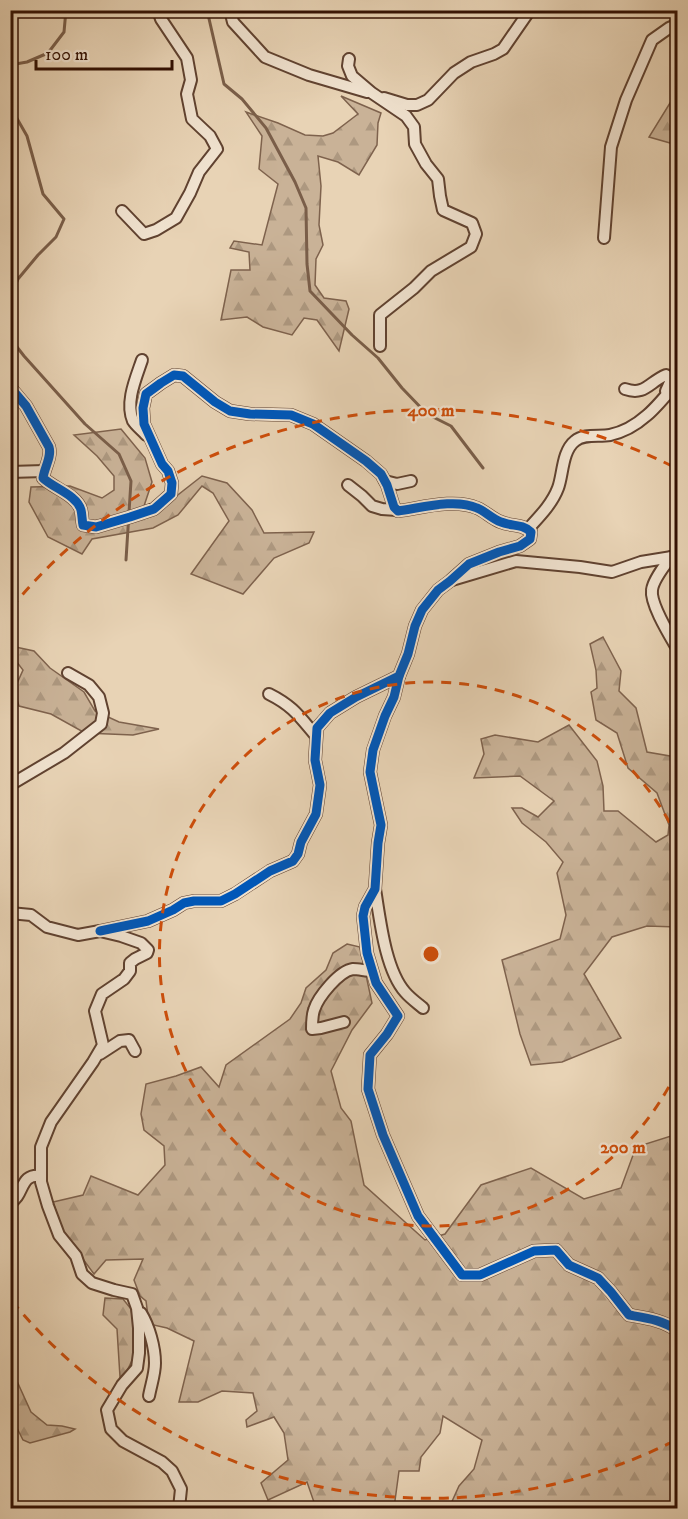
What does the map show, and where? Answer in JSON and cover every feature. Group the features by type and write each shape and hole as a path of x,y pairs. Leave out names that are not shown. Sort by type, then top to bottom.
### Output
{"street":[{"path":"122,211 144,234 176,218 199,171 217,149 210,136 192,119 187,94 191,80 187,58 161,19 158,10"},
{"path":"230,10 233,22 265,57 309,75 407,105 417,105 428,100 454,73 471,62 503,49 530,10"},
{"path":"604,238 610,147 626,100 652,40 678,24"},
{"path":"349,59 348,66 352,76 406,116 414,127 415,144 438,179 443,210 472,223 476,234 471,247 431,271 380,315 380,346"},
{"path":"141,360 130,407 134,422 151,439"},
{"path":"10,387 26,406 49,447 51,453 43,478 49,485 69,495 81,507 83,525 96,527 106,525 154,509 171,494 172,483 144,424 143,408 146,394 174,375 183,376 230,411 291,415 313,424 381,474 397,510"},
{"path":"625,389 639,391 666,375 671,380 661,402"},
{"path":"528,529 559,487 563,463 575,440 610,435 630,427 661,402 678,381"},
{"path":"661,402 678,394"},
{"path":"10,472 44,471"},
{"path":"385,481 397,484 411,481"},
{"path":"348,485 372,506 382,509 397,510 463,503 477,508 499,522 513,526 525,526 531,532 530,539 520,546 469,564 438,590 422,610 394,697 373,750 370,772 381,825 375,889 382,927 392,970 404,991 423,1008"},
{"path":"450,581 516,561 612,572 641,562 674,557"},
{"path":"674,557 659,574 652,589 654,605 678,650"},
{"path":"10,785 64,753 101,724 103,713 99,697 89,685 68,673"},
{"path":"10,913 31,915 47,927 78,935 100,931 148,921 184,903 221,901 270,871 293,861 316,814 320,785 315,760 317,728 330,713 356,697 399,676"},
{"path":"269,694 294,709 316,736"},
{"path":"375,889 365,906 363,916 367,953 376,983 398,1016 370,1055 368,1089 383,1135 418,1216 462,1275 480,1275 534,1251 555,1250 569,1265 598,1278 629,1315 669,1324 678,1331"},
{"path":"100,931 121,936 141,944 148,950 147,953 130,963 130,971 124,979 102,994 95,1011 103,1045 51,1122 41,1147 41,1182 59,1235 76,1256 82,1274 92,1283 132,1294 144,1318 154,1349 155,1365 149,1396"},
{"path":"344,1022 321,1029 312,1029 314,1009 322,995 336,979 351,969 372,971"},
{"path":"97,1055 120,1041 129,1040 135,1051"},
{"path":"10,1203 16,1200 25,1180 34,1175 41,1176"},
{"path":"137,1308 139,1353 137,1368 122,1385 107,1410 111,1429 123,1441 162,1462 172,1472 181,1489 178,1509"}],"green space":[{"path":"341,96 381,113 377,145 359,175 338,162 318,156 321,186 319,225 323,245 316,259 315,285 324,298 346,301 349,309 339,351 317,320 304,318 292,335 263,327 247,317 221,320 231,270 250,270 249,252 230,248 234,241 262,245 278,184 259,169 262,136 246,112 305,135 323,136 333,133 358,114"},
{"path":"670,103 677,106 677,145 649,137"},
{"path":"121,429 145,458 152,482 144,506 151,516 202,476 227,483 252,510 264,533 314,532 309,543 274,558 243,594 191,574 229,521 213,493 202,486 178,515 153,528 92,539 82,554 48,537 29,502 31,487 70,486 102,498 114,490 114,476 74,435"},
{"path":"603,637 621,671 619,691 636,708 647,752 670,756 677,766 677,927 647,926 612,937 584,974 621,1038 562,1062 531,1065 520,1034 502,960 560,939 566,915 557,873 563,862 546,842 522,823 512,808 522,808 538,817 554,801 520,776 474,778 484,754 481,739 495,735 538,742 569,725 597,761 603,786 604,811 618,811 656,842 668,835 669,825 657,793 628,768 617,733 596,720 591,692 597,688 596,670 590,644"},
{"path":"11,646 34,651 50,668 84,692 95,711 119,722 159,729 133,735 85,733 51,714 19,706 14,690 23,670 16,661 11,660"},
{"path":"347,944 360,947 372,1003 352,1030 331,1071 341,1108 351,1121 364,1185 425,1240 445,1234 481,1185 531,1168 584,1199 621,1188 636,1147 671,1136 677,1139 677,1508 449,1508 459,1486 474,1469 482,1440 443,1416 440,1433 421,1457 419,1471 399,1471 394,1508 309,1508 315,1505 307,1482 268,1500 261,1483 288,1460 284,1433 274,1417 247,1427 246,1420 257,1411 253,1393 222,1391 198,1402 179,1402 194,1341 167,1328 149,1324 146,1301 140,1296 134,1280 143,1259 106,1260 94,1274 63,1232 53,1202 83,1195 91,1176 138,1195 165,1165 164,1146 144,1130 141,1114 146,1084 201,1067 219,1087 226,1065 290,1019 301,1003 306,988 326,970 333,953"},
{"path":"105,1298 123,1299 131,1309 135,1333 135,1354 127,1371 120,1377 117,1329 103,1315"},
{"path":"11,1368 31,1412 47,1425 75,1429 30,1443 23,1440 11,1416"}],"waterway":[{"path":"10,65 27,62 48,53 64,32 66,10"},
{"path":"207,10 224,84 242,99 266,128 306,208 310,291 352,335 378,358 427,414 451,426 483,468"},
{"path":"10,112 15,115 27,136 43,194 64,219 56,237 18,279 10,299"},
{"path":"10,338 85,424 119,454 131,481 126,560"}],"cycle path":[{"path":"10,387 26,406 49,447 43,478 75,500 81,510 83,525 96,527 154,509 171,494 172,483 144,424 143,408 146,394 174,375 183,376 230,411 291,415 313,424 381,474 394,507 398,511 448,504 468,505 480,509 498,521 524,527 531,532 530,539 520,546 469,564 438,590 422,610 399,676 356,697 330,713 317,728 315,760 320,785 316,814 293,861 270,871 221,901 184,903 148,921 100,931"},
{"path":"399,676 394,697 373,750 370,772 381,825 375,889 365,907 363,916 367,953 376,983 398,1016 370,1055 368,1089 383,1135 418,1216 462,1275 480,1275 534,1251 556,1250 569,1265 598,1278 629,1315 648,1318 678,1331"}]}
